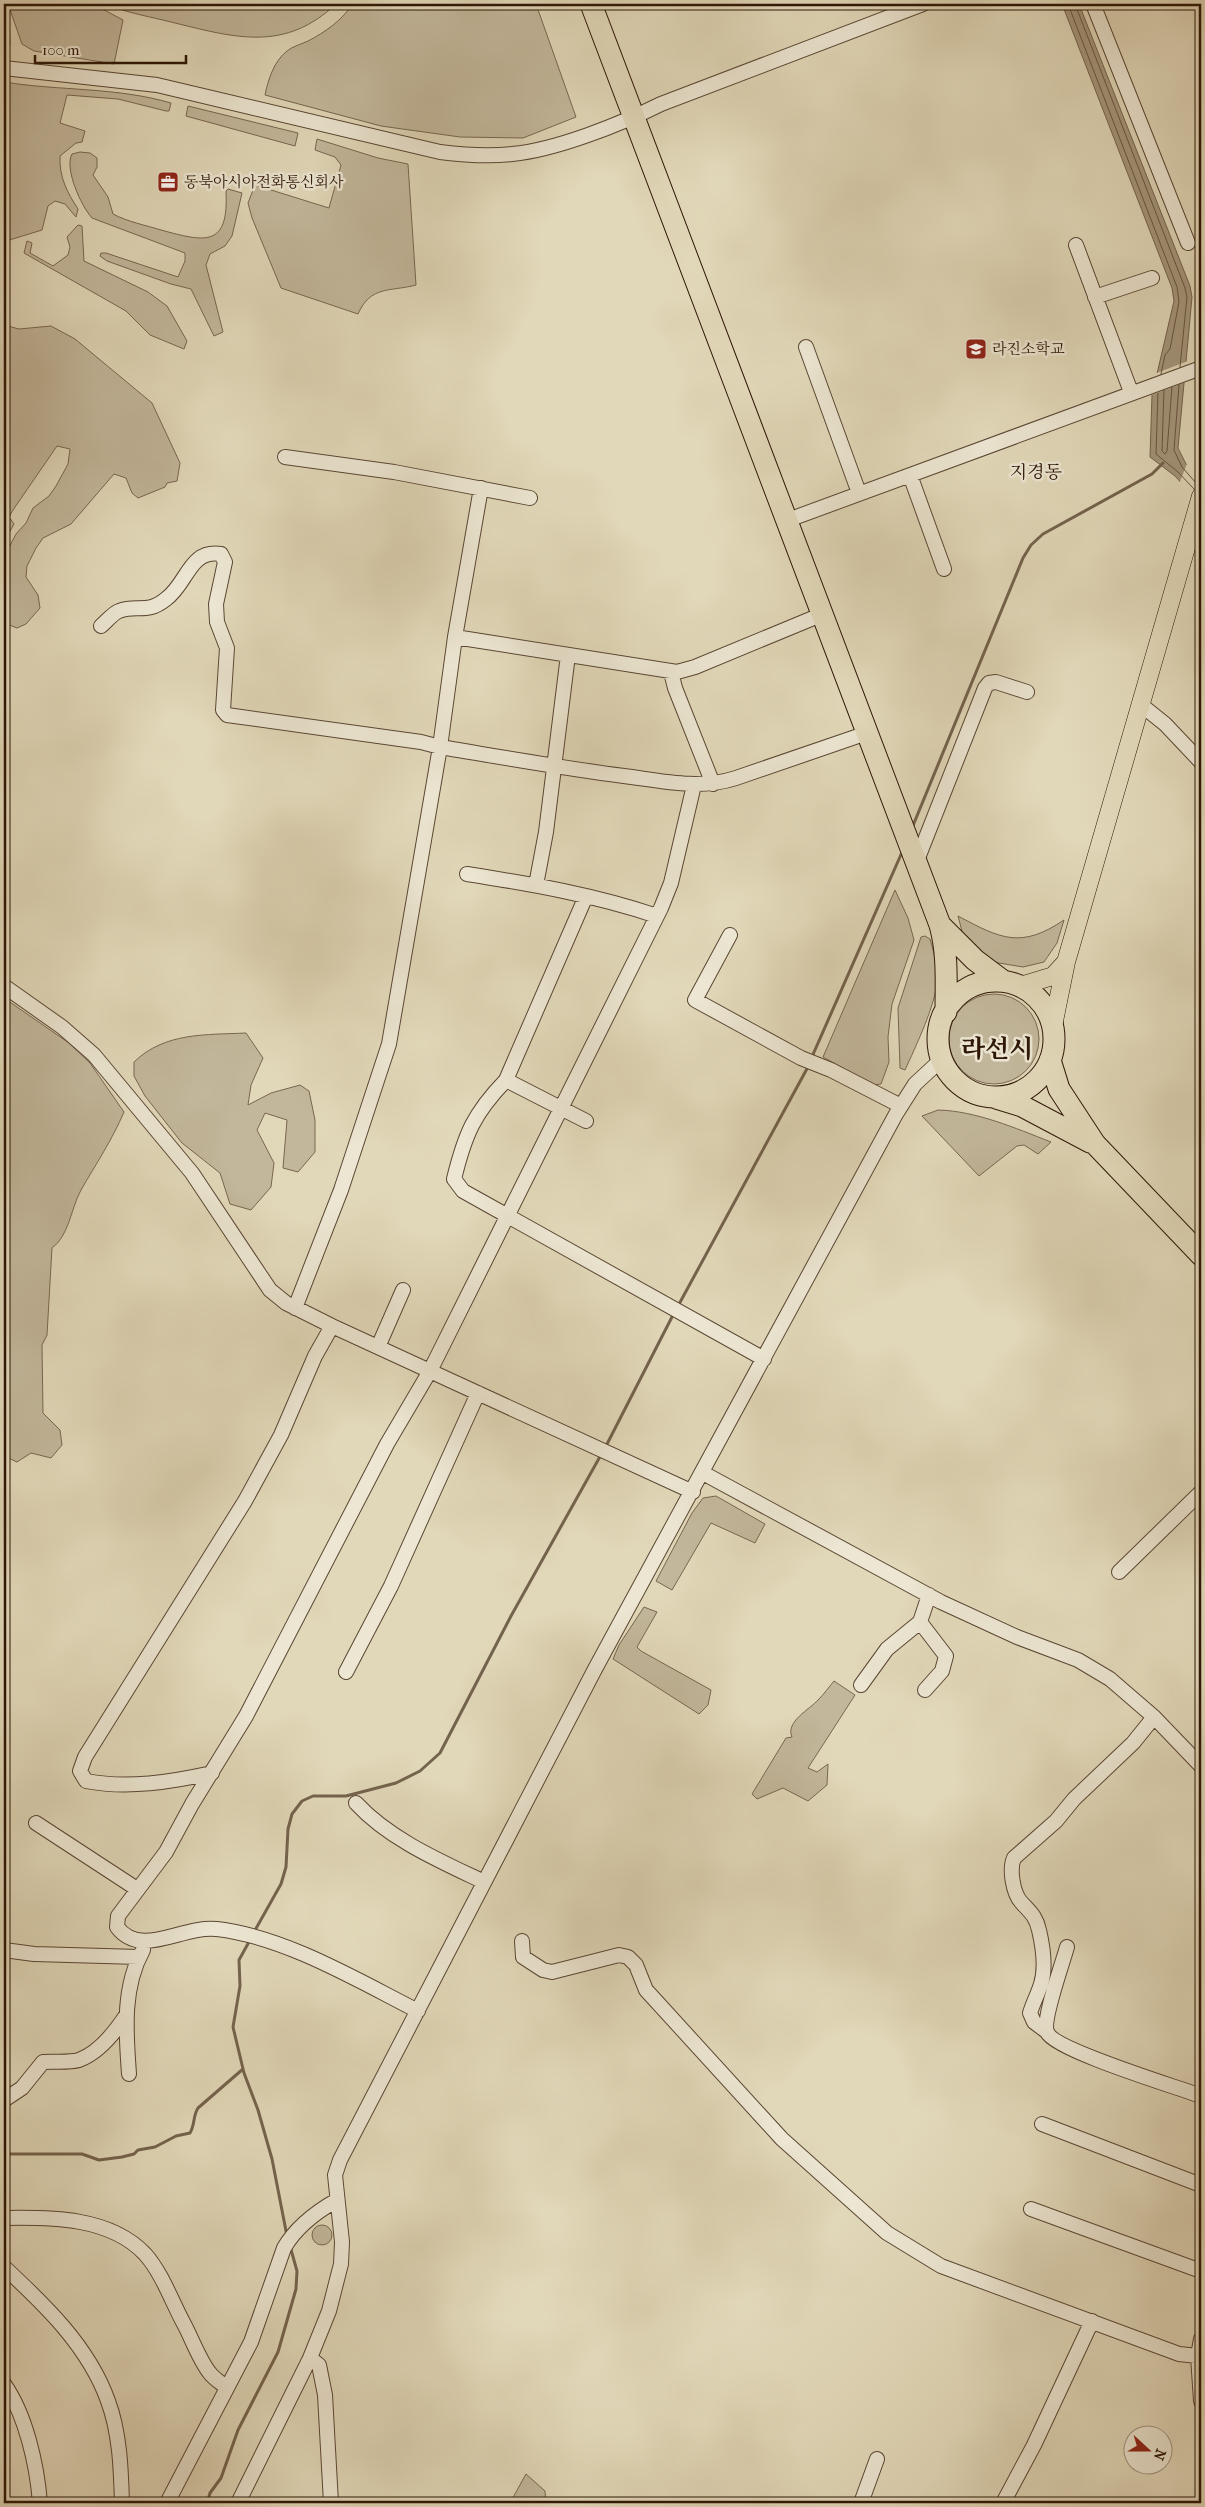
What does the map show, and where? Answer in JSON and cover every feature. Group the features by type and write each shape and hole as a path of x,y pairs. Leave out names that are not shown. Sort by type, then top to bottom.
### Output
{"highway":[{"path":"591,4 788,520 940,926 946,946 946,1012"},
{"path":"940,926 975,960 1012,984 1035,996 1046,1009 1053,1026 1054,1043 1050,1060 1041,1076 1026,1088 1009,1096 990,1097"},
{"path":"1012,984 986,982 970,988 956,998 946,1012 940,1027 938,1043 942,1059 950,1073 961,1085 975,1093 1022,1106 1095,1144"},
{"path":"1050,1060 1059,1089 1095,1144 1201,1255"}],"main road":[{"path":"1053,1026 1066,962 1199,502"},
{"path":"1012,984 1053,976 1066,962"}],"street":[{"path":"4,68 157,85 425,148 469,156 524,152 573,139 634,118 661,104 923,4"},
{"path":"1093,4 1188,243"},
{"path":"1076,245 1131,392"},
{"path":"1096,297 1152,278"},
{"path":"806,347 860,494"},
{"path":"788,520 1195,369"},
{"path":"285,457 394,472 530,498"},
{"path":"910,474 944,568"},
{"path":"295,1308 341,1190 389,1044 440,748 455,637 480,488"},
{"path":"101,626 118,611 153,609 168,598 197,558 208,552 220,554 225,562 216,604 217,622 227,648 223,710 228,715 421,742 440,748 554,766 694,785 714,784 867,733"},
{"path":"455,637 671,672 695,667 823,614"},
{"path":"536,885 546,832 568,655"},
{"path":"671,672 675,688 714,784"},
{"path":"914,857 985,688 990,683 996,682 1027,692"},
{"path":"1140,704 1165,724 1201,762"},
{"path":"418,2011 302,1954 253,1936 216,1929 196,1929 147,1943 124,1936 117,1926 118,1916 137,1888 166,1852 246,1716 388,1444 430,1371 657,916 671,883 694,785"},
{"path":"467,874 536,885 619,903 657,916"},
{"path":"586,896 506,1080 474,1118 454,1179 463,1191 764,1359"},
{"path":"730,935 695,1000 801,1058 901,1106"},
{"path":"4,986 74,1037 94,1055 192,1173 266,1284 286,1303 378,1348 597,1446 693,1492"},
{"path":"238,2503 310,2358 329,2311 341,2264 342,2242 335,2174 340,2160 600,1659 693,1492 901,1106 915,1084 942,1059"},
{"path":"506,1080 586,1121"},
{"path":"378,1348 402,1290"},
{"path":"212,1773 154,1783 104,1784 86,1780 80,1771 85,1757 245,1501 281,1435 315,1356 332,1326"},
{"path":"346,1672 390,1586 478,1393"},
{"path":"703,1473 929,1595 1017,1637 1078,1660 1110,1679 1154,1717 1201,1766"},
{"path":"1119,1572 1201,1492"},
{"path":"861,1685 887,1649 920,1622 929,1595"},
{"path":"920,1622 946,1656 942,1671 925,1690"},
{"path":"1154,1717 1132,1743 1074,1799 1056,1820 1014,1858 1011,1864 1012,1877 1020,1901 1035,1914 1039,1930 1043,1962 1041,1984 1030,2013 1034,2022 1046,2031 1051,2039 1075,2052 1201,2096"},
{"path":"356,1803 367,1815 402,1839 484,1882"},
{"path":"36,1824 137,1888"},
{"path":"522,1941 523,1957 543,1970 552,1972 619,1955 628,1958 636,1965 646,1990 742,2097 782,2139 887,2233 941,2266 1179,2354 1198,2356"},
{"path":"129,2074 125,2017 139,1957 147,1943"},
{"path":"1046,2031 1047,2016 1067,1947"},
{"path":"4,1950 34,1954 139,1957"},
{"path":"4,2100 22,2088 43,2062 78,2060 93,2051 116,2030 125,2017"},
{"path":"1042,2124 1201,2185"},
{"path":"167,2503 250,2342 287,2243 318,2210 337,2200"},
{"path":"1031,2209 1201,2271"},
{"path":"4,2218 47,2217 78,2222 98,2227 131,2242 146,2255 160,2278 209,2372 226,2388"},
{"path":"4,2267 36,2296 64,2327 92,2367 108,2401 118,2439 122,2503"},
{"path":"1003,2503 1034,2445 1092,2321"},
{"path":"1201,2339 1198,2356 1201,2401"},
{"path":"310,2358 319,2365 324,2394 331,2503"},
{"path":"4,2384 12,2396 31,2449 38,2480 40,2503"},
{"path":"861,2503 877,2459"}],"shaded area":[{"path":"8,4 93,4 123,20 114,64 34,51 22,44"},
{"path":"105,4 336,4 317,19 298,29 279,35 259,37 219,33"},
{"path":"352,4 536,4 576,117 523,138 460,137 381,126 265,95 272,71 282,55 327,30 344,15"},
{"path":"4,11 9,21 10,45 4,46"},
{"path":"4,82 130,94 171,103 169,111 166,111 118,99 67,95 60,123 85,131 82,142 76,143 60,156 64,184 78,209 76,217 65,204 55,201 48,206 42,230 6,241 4,240"},
{"path":"188,106 298,133 295,146 186,116"},
{"path":"317,139 378,158 408,164 416,285 375,294 363,305 358,314 281,288 252,218 248,203 255,185 329,208 341,165 335,157 315,150"},
{"path":"80,152 90,153 97,158 97,167 93,175 108,197 113,214 177,234 202,238 218,232 223,223 226,210 226,191 228,189 242,193 232,236 225,246 210,254 206,265 223,332 214,336 191,289 171,284 107,261 100,256 101,253 106,253 178,277 185,261 185,253 92,218 83,205 75,187 70,168 72,154"},
{"path":"78,225 82,226 84,261 148,292 167,306 187,341 184,349 150,335 126,311 24,253 27,241 32,243 30,253 53,266 68,255 70,247 67,237"},
{"path":"4,325 19,329 51,326 75,339 152,403 180,463 177,481 167,483 165,487 138,498 132,493 126,478 114,474 71,524 43,538 27,566 26,577 38,595 40,608 26,624 17,628 4,623 4,557 16,534 26,523 33,508 49,496 56,486 68,464 70,449 57,446 9,517 14,524 4,542"},
{"path":"895,890 908,918 914,940 892,1004 888,1037 889,1062 881,1084 873,1085 823,1057"},
{"path":"958,916 999,935 1011,938 1035,935 1064,920 1057,943 1044,962 1023,967 993,962 963,935"},
{"path":"925,936 930,939 935,960 937,975 936,991 924,1026 905,1070 900,1068 898,1008 921,937"},
{"path":"994,994 1003,995 1019,1002 1031,1014 1038,1030 1038,1048 1031,1064 1019,1076 1003,1083 994,1084 985,1083 969,1076 957,1064 950,1048 949,1039 950,1030 957,1014 969,1002 985,995"},
{"path":"4,998 69,1043 90,1063 124,1112 81,1190 66,1229 58,1243 52,1248 47,1335 42,1345 43,1413 60,1430 62,1445 51,1458 31,1453 17,1462 4,1456"},
{"path":"246,1033 263,1058 251,1085 248,1105 271,1093 300,1085 309,1091 315,1120 315,1152 298,1172 283,1168 287,1120 265,1113 257,1130 274,1163 271,1187 251,1210 230,1204 220,1173 182,1143 145,1096 134,1076 134,1062 146,1052 159,1045 173,1040 201,1035"},
{"path":"938,1110 967,1113 1051,1142 1038,1154 1024,1145 1017,1146 979,1176 922,1116"},
{"path":"716,1496 765,1524 755,1543 711,1523 672,1590 656,1581 692,1513 703,1498"},
{"path":"644,1607 657,1612 637,1647 711,1690 708,1705 699,1714 613,1659 619,1645"},
{"path":"834,1681 855,1695 808,1768 817,1772 828,1764 827,1785 808,1801 783,1788 757,1799 752,1794 786,1738 792,1737 791,1731 795,1721 818,1700"},
{"path":"318,2225 326,2225 332,2231 332,2239 326,2245 318,2245 312,2239 312,2231"},
{"path":"526,2474 545,2491 546,2503 510,2503"}],"water":[{"path":"1062,4 1079,4 1190,286 1192,297 1178,448 1186,464 1201,481 1201,505 1175,476 1150,457 1152,395 1174,301 1172,288"}],"pier":[{"path":"1188,361 1186,382 1149,396 1154,374"},
{"path":"1188,461 1201,477 1201,508 1179,484"}],"waterway":[{"path":"912,828 1023,558 1031,545 1043,534 1152,474 1163,463"},
{"path":"811,1059 903,850"},
{"path":"678,1306 809,1065"},
{"path":"605,1448 674,1313"},
{"path":"254,1932 281,1884 286,1867 288,1829 292,1814 302,1801 313,1796 346,1796 396,1783 420,1771 440,1753 511,1616 602,1453"},
{"path":"250,1940 239,1960 240,1986 233,2027 244,2073 258,2110 272,2159 287,2236"},
{"path":"4,2154 82,2154 99,2160 122,2157 134,2154 138,2150 155,2147 176,2136 190,2133 198,2108 243,2069"},
{"path":"207,2503 210,2493 221,2478 238,2430 278,2352 296,2289 297,2271 290,2246"}],"place":[{"name":"동북아시아전화통신회사","path":"168,182"},
{"name":"라진소학교","path":"976,349"}],"district":[{"name":"지경동","path":"1036,472"},
{"name":"라선시","path":"997,1048"}]}
